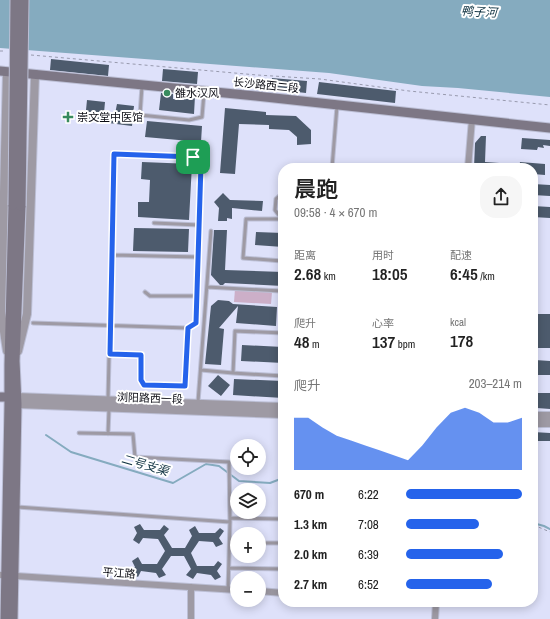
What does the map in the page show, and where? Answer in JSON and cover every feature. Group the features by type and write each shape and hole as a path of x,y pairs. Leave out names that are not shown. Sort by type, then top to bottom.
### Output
{"main road":[{"path":"15,0 17,205"},
{"path":"5,619 7,576 9,400 12,363 24,0"},
{"name":"长沙路西二段","path":"3,72 204,90 550,128"},
{"path":"9,400 15,507 7,576 13,619"}],"street":[{"path":"3,72 1,312 12,363"},
{"path":"12,363 27,314 35,74"},
{"path":"468,163 472,119"},
{"name":"浏阳路西一段","path":"9,400 278,414"},
{"path":"109,404 198,404 278,408"},
{"path":"538,416 550,416"},
{"path":"538,423 550,423"},
{"name":"平江路","path":"7,576 228,590"},
{"path":"191,587 191,619"},
{"path":"266,592 278,593"},
{"path":"435,619 436,607"}],"lane":[{"path":"142,85 140,115 189,120 202,117 204,90"},
{"path":"332,163 338,104"},
{"path":"33,323 110,326 188,328 196,323 201,164 193,157 114,154 110,326 109,404 108,434"},
{"path":"278,197 276,199 275,210 278,214"},
{"path":"278,219 246,219 243,258 278,261"},
{"path":"154,223 199,225"},
{"path":"198,404 211,231"},
{"path":"112,255 198,257"},
{"path":"206,287 278,291"},
{"path":"145,292 150,296 196,296"},
{"path":"110,354 141,355 141,380 144,385 185,386 188,328"},
{"path":"233,373 235,331 278,333"},
{"path":"201,370 278,376"},
{"path":"79,433 133,434 134,457 229,462 230,527"},
{"path":"15,507 230,520 278,519"},
{"path":"228,590 230,542"},
{"path":"266,543 278,543"},
{"path":"229,568 278,569"}],"path":[{"path":"0,51 8,52"},
{"path":"31,55 242,74 320,79 409,91 550,105"},
{"path":"538,527 550,532"}],"shaded area":[{"path":"235,289 272,292 271,304 234,302"}],"water":[{"name":"鸭子河","path":"0,0 550,0 550,97 422,86 329,73 0,48"}],"building":[{"path":"51,59 109,65 108,76 50,70"},
{"path":"163,69 198,72 197,84 162,81"},
{"path":"272,78 307,81 306,93 271,89"},
{"path":"319,82 396,91 395,103 317,94"},
{"path":"161,93 173,94 173,99 184,100 185,95 195,96 194,114 159,110"},
{"path":"87,100 105,102 104,113 115,114 117,104 134,106 132,126 85,120"},
{"path":"225,108 266,112 266,115 296,116 311,130 311,144 297,145 297,137 289,130 269,129 269,125 239,124 235,174 220,173"},
{"path":"147,121 202,126 201,142 145,137"},
{"path":"481,136 486,136 485,162 498,163 474,163 475,143"},
{"path":"522,138 550,140 550,146 543,145 544,148 538,147 537,150 521,149"},
{"path":"142,162 192,164 189,220 138,217 138,202 149,202 150,180 141,179"},
{"path":"538,163 545,164 545,175 538,174"},
{"path":"538,184 550,185 550,196 538,195"},
{"path":"223,193 230,200 263,201 262,211 232,208 232,219 227,218 227,221 218,221 219,208 214,202"},
{"path":"538,206 550,207 550,218 538,217"},
{"path":"134,228 189,229 188,252 133,251"},
{"path":"214,230 227,230 225,270 278,272 278,286 225,283 220,285 211,275"},
{"path":"256,232 278,233 278,247 255,245"},
{"path":"218,300 229,301 233,304 277,307 276,326 236,323 238,306 219,328 224,329 221,365 205,364 211,306"},
{"path":"538,314 550,314 550,348 538,348"},
{"path":"242,345 278,347 278,363 241,361"},
{"path":"538,360 550,361 550,375 538,375"},
{"path":"218,375 230,385 221,396 208,386"},
{"path":"234,379 278,381 278,398 233,395"},
{"path":"538,393 550,393 550,409 538,408"},
{"path":"538,432 550,433 550,441 538,441"},
{"path":"140,524 144,530 160,530 164,525 169,529 164,535 172,548 185,548 192,536 189,530 195,526 199,533 215,533 220,528 224,531 219,538 223,544 216,547 213,542 199,541 191,553 197,566 214,566 218,561 222,564 217,571 221,577 215,580 211,575 197,573 193,579 186,575 191,569 184,556 171,556 162,569 166,575 159,578 156,573 141,571 138,577 131,573 135,567 132,561 138,557 142,564 157,564 165,551 158,539 143,538 139,544 133,540 137,533 134,527"}],"waterway":[{"name":"二号支渠","path":"46,435 71,452 173,483 206,464 219,466 239,481 270,483 278,480"},
{"name":"二号支渠","path":"538,524 550,529"}],"place":[{"name":"雒水汉风","path":"167,93"},
{"name":"崇文堂中医馆","path":"68,117"}],"route":[{"path":"114,154 193,157 201,164 196,323 188,328 185,386 144,385 141,380 141,355 110,354 114,154"}]}
